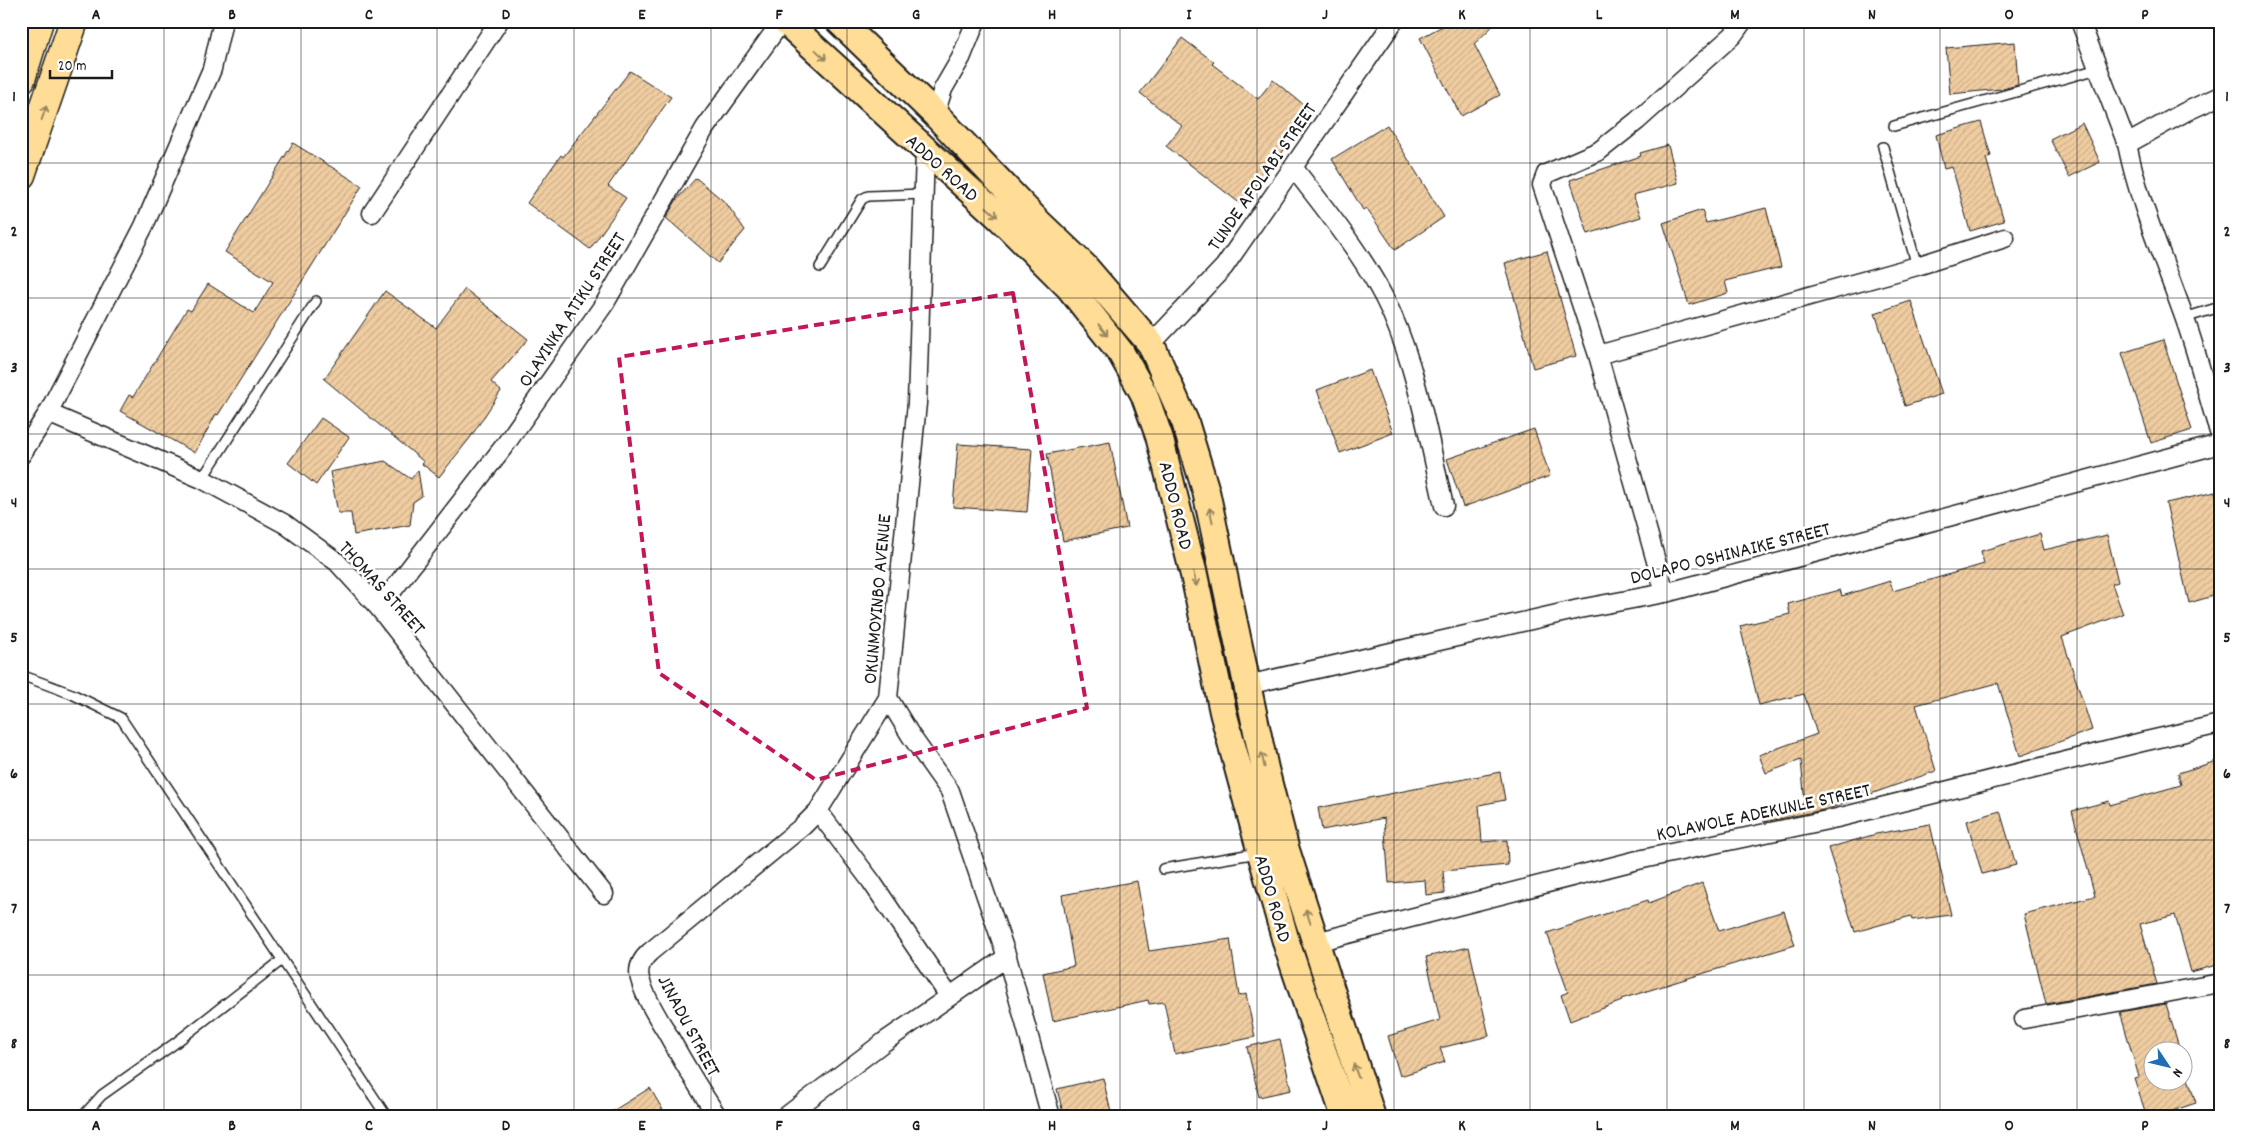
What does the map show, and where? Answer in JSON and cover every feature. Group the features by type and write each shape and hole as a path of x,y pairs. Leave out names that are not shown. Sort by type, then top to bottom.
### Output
{"highway":[{"path":"21,79 39,21"},
{"path":"21,175 74,21"}],"main road":[{"name":"ADDO ROAD","path":"786,21 925,152 1001,219 1069,288 1121,353 1144,394 1162,445 1194,575 1223,712 1261,852 1287,945 1345,1117"},
{"name":"ADDO ROAD","path":"839,21 935,114 1096,279 1151,344 1185,422 1206,491 1265,769 1285,847 1372,1117"}],"street":[{"path":"21,455 48,413 144,226 212,68 223,21"},
{"path":"372,213 498,21"},
{"name":"OLAYINKA ATIKU STREET","path":"379,608 505,445 605,303 705,128 782,21"},
{"path":"935,114 943,89 961,58 976,21"},
{"name":"TUNDE AFOLABI STREET","path":"1151,344 1224,267 1394,21"},
{"path":"1665,593 1598,355 1542,185 1546,174 1599,151 1637,121 1733,35 1743,21"},
{"path":"2080,21 2127,144 2132,171 2147,221 2184,318 2220,435"},
{"path":"2127,144 2169,120 2220,96"},
{"name":"OKUNMOYINBO AVENUE","path":"650,952 803,826 818,811 888,698 917,403 925,152"},
{"path":"1293,166 1351,244 1390,312 1410,361 1444,506"},
{"path":"1598,355 1917,266 2005,238"},
{"name":"THOMAS STREET","path":"48,413 202,480 285,524 337,562 379,608 604,894"},
{"name":"DOLAPO OSHINAIKE STREET","path":"1247,685 1579,609 1665,593 2220,444"},
{"path":"888,698 950,791 1007,957 1051,1117"},
{"name":"KOLAWOLE ADEKUNLE STREET","path":"1316,942 1638,860 1837,818 2220,724"},
{"path":"818,811 876,889 948,996"},
{"name":"JINADU STREET","path":"650,952 643,959 640,979 652,1007 695,1083 718,1117"},
{"path":"785,1117 948,996 1007,957"},
{"path":"2024,1019 2220,983"}],"lane":[{"path":"1894,126 2098,69"},
{"path":"1883,147 1917,266"},
{"path":"820,267 862,199 868,196 924,194"},
{"path":"202,480 316,300"},
{"path":"2184,318 2220,307"},
{"path":"21,675 72,694 121,718 387,1117"},
{"path":"1163,869 1261,852"},
{"path":"82,1117 102,1095 167,1049 282,960"}],"highlighted area":[{"path":"1013,293 1087,708 816,780 659,673 619,357"}],"building":[{"path":"1452,21 1498,21 1474,44 1500,95 1461,116 1420,38"},
{"path":"1182,38 1258,99 1273,80 1313,112 1242,205 1166,146 1182,126 1140,93"},
{"path":"2015,42 2018,85 2002,89 1950,94 1946,48"},
{"path":"630,71 671,97 608,186 626,198 590,249 527,203 561,155 563,157"},
{"path":"1981,122 1991,156 1986,158 2004,221 1970,231 1952,167 1944,169 1936,135"},
{"path":"2082,123 2100,162 2069,177 2050,139"},
{"path":"1387,125 1444,217 1395,250 1366,208 1363,210 1332,159"},
{"path":"293,143 362,186 218,415 216,414 195,453 120,411 129,395 133,397 187,309 191,311 208,284 254,313 273,282 225,252"},
{"path":"1668,145 1678,183 1633,195 1641,217 1588,234 1570,180 1641,156 1640,153"},
{"path":"696,178 726,203 745,230 718,263 666,218 677,199"},
{"path":"1766,208 1781,267 1725,281 1728,293 1689,305 1663,223 1702,210 1706,223"},
{"path":"1547,251 1576,356 1533,368 1505,263"},
{"path":"465,289 528,339 491,382 501,391 470,438 439,477 422,464 424,462 324,379 385,291 436,328"},
{"path":"1911,301 1942,394 1905,406 1875,313"},
{"path":"2163,340 2192,430 2151,443 2122,353"},
{"path":"1370,370 1393,433 1340,453 1317,390"},
{"path":"321,418 349,437 316,485 288,463"},
{"path":"1534,429 1550,476 1463,507 1447,459"},
{"path":"1110,442 1127,528 1063,541 1047,454"},
{"path":"958,444 1032,449 1027,512 953,507"},
{"path":"385,461 411,479 418,470 422,496 413,502 410,525 354,535 351,513 338,513 330,472"},
{"path":"2215,492 2220,516 2220,594 2189,603 2166,503"},
{"path":"2040,534 2044,550 2107,535 2118,582 2112,584 2123,614 2062,637 2092,730 2020,756 1998,683 1916,705 1936,771 1828,809 1764,822 1763,808 1805,804 1801,760 1766,773 1759,755 1817,734 1804,694 1759,705 1740,626 1790,614 1788,604 1840,590 1842,596 1890,581 1893,591 1984,564 1981,551"},
{"path":"2220,760 2220,873 2215,875 2220,891 2220,964 2191,972 2175,915 2140,924 2157,984 2046,1004 2024,914 2095,896 2072,811 2109,801 2110,805 2181,785 2178,773"},
{"path":"1500,772 1505,800 1479,805 1482,842 1507,840 1508,865 1443,871 1445,893 1426,895 1425,880 1389,883 1384,818 1322,830 1318,808"},
{"path":"2000,811 2016,865 1982,874 1967,821"},
{"path":"1930,824 1951,915 1912,920 1911,916 1855,932 1828,848 1876,834"},
{"path":"1137,881 1149,951 1230,939 1239,996 1246,994 1255,1037 1175,1054 1164,1002 1149,1004 1148,1000 1053,1021 1043,973 1074,966 1062,895"},
{"path":"1702,883 1719,931 1784,911 1795,945 1621,999 1622,1001 1570,1021 1561,995 1568,992 1547,933 1648,900 1649,903"},
{"path":"1469,947 1489,1036 1440,1048 1445,1062 1400,1076 1388,1036 1440,1020 1426,957"},
{"path":"2166,1004 2177,1040 2144,1040 2144,1090 2192,1090 2196,1103 2154,1117 2147,1117 2134,1078 2139,1077 2120,1012"},
{"path":"1280,1039 1291,1090 1259,1097 1247,1047"},
{"path":"1103,1078 1112,1117 1064,1117 1057,1089"},
{"path":"650,1088 667,1117 603,1117"}]}
